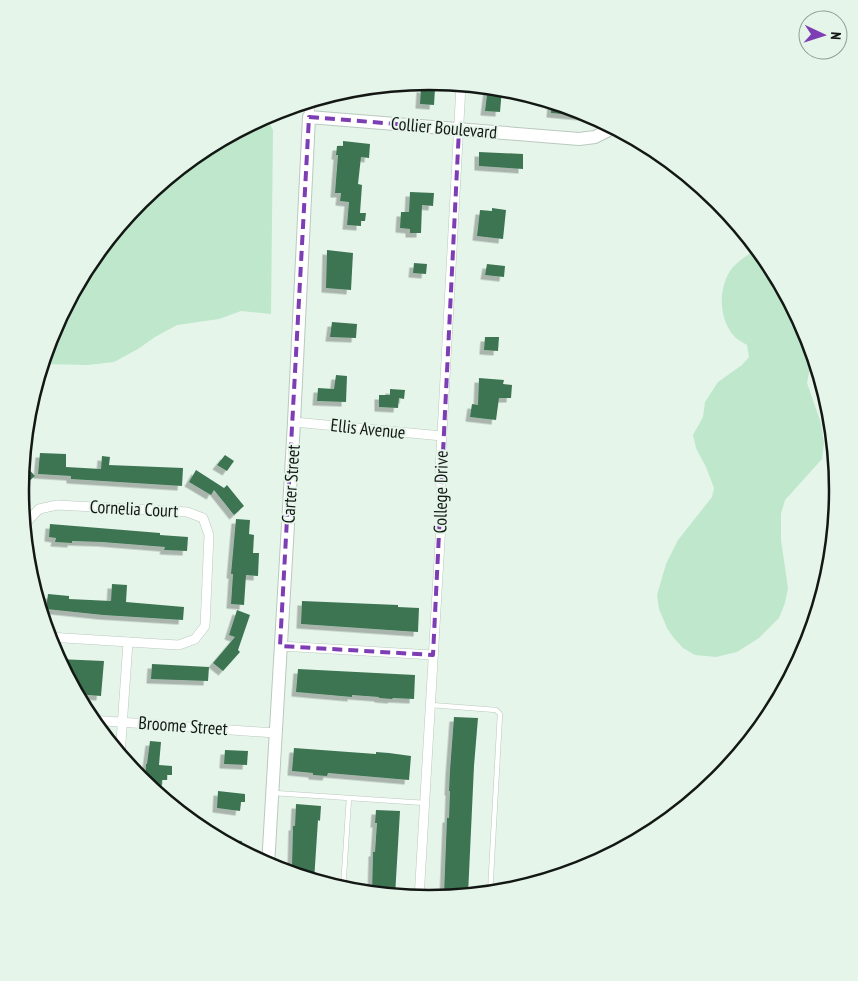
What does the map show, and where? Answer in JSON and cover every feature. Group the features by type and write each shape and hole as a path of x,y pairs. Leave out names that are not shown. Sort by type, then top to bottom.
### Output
{"street":[{"name":"College Drive","path":"419,891 442,507 440,470 461,92"},
{"name":"Carter Street","path":"269,857 294,422 310,108"},
{"name":"Collier Boulevard","path":"309,117 579,139 595,137 605,132"},
{"name":"Ellis Avenue","path":"294,422 442,436"},
{"name":"Cornelia Court","path":"30,519 39,509 58,505 187,512 203,518 210,535 205,626 195,639 179,645 57,638"},
{"path":"121,745 128,642"},
{"path":"280,646 434,655"},
{"name":"Broome Street","path":"101,720 275,733"}],"lane":[{"path":"431,705 496,710 500,714 490,886"},
{"path":"272,793 425,803"},
{"path":"344,881 349,798"}],"highlighted area":[{"path":"309,117 459,129 433,655 280,646"}],"green space":[{"path":"270,124 273,130 271,314 241,311 219,319 177,325 114,362 88,365 49,364 59,337 82,290 111,247 146,207 185,173 229,144"},
{"path":"751,253 776,290 788,313 810,368 807,383 821,423 824,443 822,459 785,500 781,514 781,540 788,588 779,618 759,638 737,652 716,657 695,655 683,648 667,628 659,609 657,595 666,564 678,540 712,497 714,488 696,448 693,435 703,417 705,402 718,382 742,365 749,357 747,345 735,337 729,329 725,321 722,304 723,287 726,279 739,261"}],"building":[{"path":"421,90 435,90 434,105 420,104"},
{"path":"487,95 501,97 500,112 485,111"},
{"path":"551,109 566,114 551,113"},
{"path":"343,141 370,144 369,158 361,157 358,184 362,185 360,213 366,213 365,221 361,221 361,226 347,225 349,202 340,201 341,193 335,193 337,146 343,146"},
{"path":"479,152 523,154 523,169 479,166"},
{"path":"410,192 434,193 433,206 422,205 421,233 410,233 410,229 400,228 401,212 409,212"},
{"path":"492,208 506,210 503,239 477,236 480,210 492,211"},
{"path":"327,250 353,253 351,290 326,288"},
{"path":"414,263 427,264 426,274 413,273"},
{"path":"487,264 505,266 504,277 485,275"},
{"path":"332,322 357,324 356,338 330,337"},
{"path":"485,337 499,337 498,351 484,350"},
{"path":"336,375 347,376 346,402 317,401 318,388 334,389"},
{"path":"479,378 504,380 503,384 512,385 511,398 499,398 496,420 470,417 472,404 478,405"},
{"path":"390,389 405,390 404,399 399,398 398,408 379,407 379,395 390,395"},
{"path":"40,453 66,454 66,467 101,469 102,456 110,457 109,465 183,468 182,486 71,479 71,476 38,474"},
{"path":"225,455 234,461 227,471 217,465"},
{"path":"30,470 35,476 29,481"},
{"path":"196,470 224,488 227,485 244,506 234,515 214,490 211,495 189,482"},
{"path":"236,519 250,520 249,534 254,535 253,553 259,553 258,576 246,575 244,605 231,604 233,574 231,574"},
{"path":"50,524 188,537 187,551 164,550 165,547 102,542 55,542 56,538 49,537"},
{"path":"112,584 127,585 126,602 184,607 183,620 103,615 47,609 46,607 48,594 69,596 69,599 111,601"},
{"path":"302,601 398,605 398,607 419,608 418,632 301,624"},
{"path":"237,610 250,615 238,650 240,652 223,671 213,663 235,637 229,635"},
{"path":"66,659 104,661 101,696 84,695"},
{"path":"152,664 209,667 208,681 151,679"},
{"path":"298,669 415,675 414,699 352,695 352,697 296,692"},
{"path":"454,717 478,718 468,888 444,890 447,818 449,818"},
{"path":"150,741 161,742 159,765 172,766 172,775 167,775 167,780 162,780 162,788 146,773"},
{"path":"294,748 376,754 376,752 411,756 409,780 328,773 327,776 313,775 313,773 292,771"},
{"path":"225,750 248,751 247,765 224,764"},
{"path":"218,791 245,794 245,802 241,802 240,811 217,808"},
{"path":"296,804 321,806 320,821 318,820 314,874 292,867 293,826 295,826"},
{"path":"376,810 400,811 395,889 372,886 373,852 375,852 377,823 375,823"}]}
